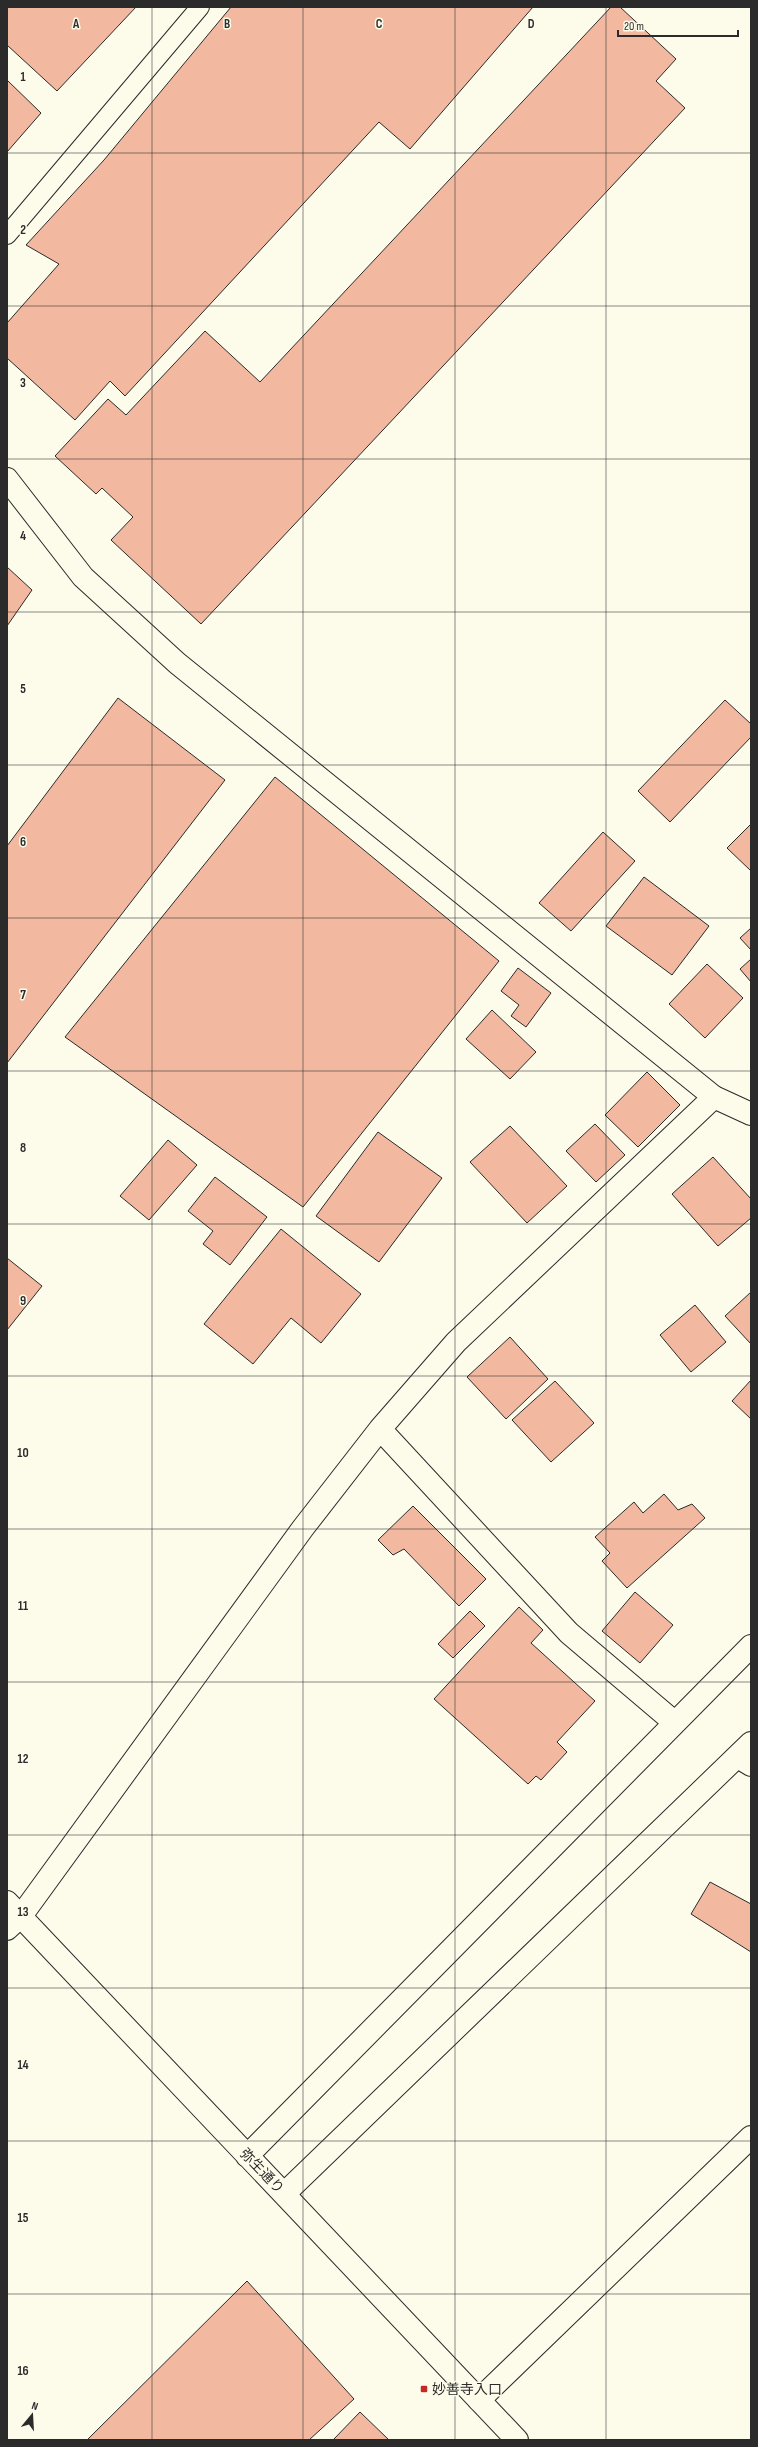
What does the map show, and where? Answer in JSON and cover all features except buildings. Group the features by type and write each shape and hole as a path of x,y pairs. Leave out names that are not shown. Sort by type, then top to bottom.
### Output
{"street":[{"path":"7,479 83,577 177,663 714,1097 751,1114"},
{"path":"12,1916 380,1429 456,1342 714,1097"},
{"path":"380,1429 569,1633 674,1722"},
{"path":"247,2156 674,1722 751,1646"},
{"path":"284,2194 747,1755"},
{"name":"弥生通り","path":"12,1916 284,2194 517,2440"},
{"path":"479,2400 751,2137"}],"lane":[{"path":"7,235 200,7"}],"place":[{"name":"妙善寺入口","path":"424,2389"}]}
